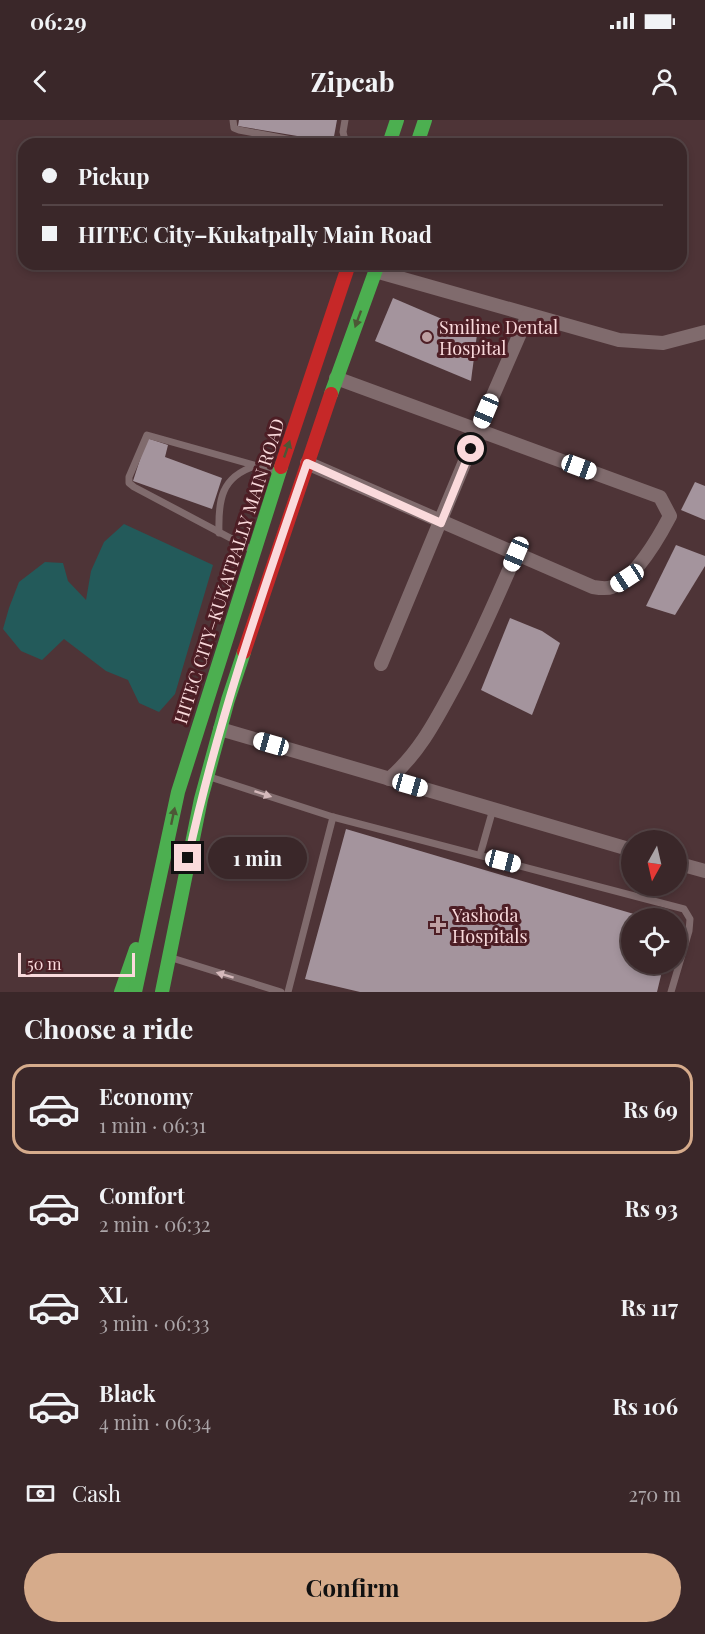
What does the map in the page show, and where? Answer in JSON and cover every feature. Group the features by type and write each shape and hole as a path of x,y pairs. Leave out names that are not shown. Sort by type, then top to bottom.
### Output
{"main road":[{"path":"391,138 397,120"},
{"path":"419,138 425,120"},
{"name":"HITEC CITY–KUKATPALLY MAIN ROAD","path":"156,893 178,792 279,472 347,270"},
{"path":"162,992 180,897 220,729 307,463 375,270"},
{"path":"121,992 156,893"},
{"path":"135,992 156,893"}],"street":[{"path":"386,270 528,315 619,340 663,343 705,332"},
{"path":"381,663 528,315"},
{"path":"307,463 593,588 611,588 627,578 656,542 670,516 660,497 336,378"},
{"path":"389,779 405,765 437,721 482,634 516,554"},
{"path":"220,729 621,847"},
{"path":"687,866 705,871"}],"lane":[{"path":"233,120 234,128 239,130 282,138"},
{"path":"344,138 345,120"},
{"path":"254,550 134,487 129,483 129,477 144,436 151,436 279,472"},
{"path":"219,532 219,512 227,483 239,471 255,465"},
{"path":"207,776 333,817 684,909 690,919 689,931 671,992"},
{"path":"480,855 493,809"},
{"path":"288,992 333,817"},
{"path":"169,957 281,992"}],"water":[{"path":"124,524 213,565 175,694 159,712 139,703 128,680 106,671 64,639 42,660 21,651 3,629 19,582 45,562 63,563 68,581 86,600 91,571 104,542"}],"building":[{"path":"239,120 337,120 334,138 309,138 238,126"},
{"name":"Smiline Dental Hospital","path":"393,298 477,334 471,381 375,341"},
{"path":"147,438 168,445 165,457 222,478 212,509 133,481"},
{"path":"695,482 705,486 705,520 681,510"},
{"path":"676,545 705,556 705,566 675,615 646,606"},
{"path":"510,618 542,631 560,643 532,715 481,690"},
{"path":"346,829 621,910 621,974 661,974 657,992 360,992 305,979"}],"traffic: fast":[{"path":"391,138 397,120"},
{"path":"419,138 425,120"},
{"path":"331,394 376,270"},
{"path":"135,992 178,792 281,467"},
{"path":"162,992 201,799 228,700 244,652"},
{"path":"121,992 136,949"}],"traffic: jam":[{"path":"281,467 347,270"},
{"path":"244,652 331,394"}],"place":[{"name":"Smiline Dental Hospital","path":"427,337"},
{"name":"Yashoda Hospitals","path":"438,925"}],"route":[{"path":"188,858 201,799 228,700 307,463 441,523 471,449"}]}
